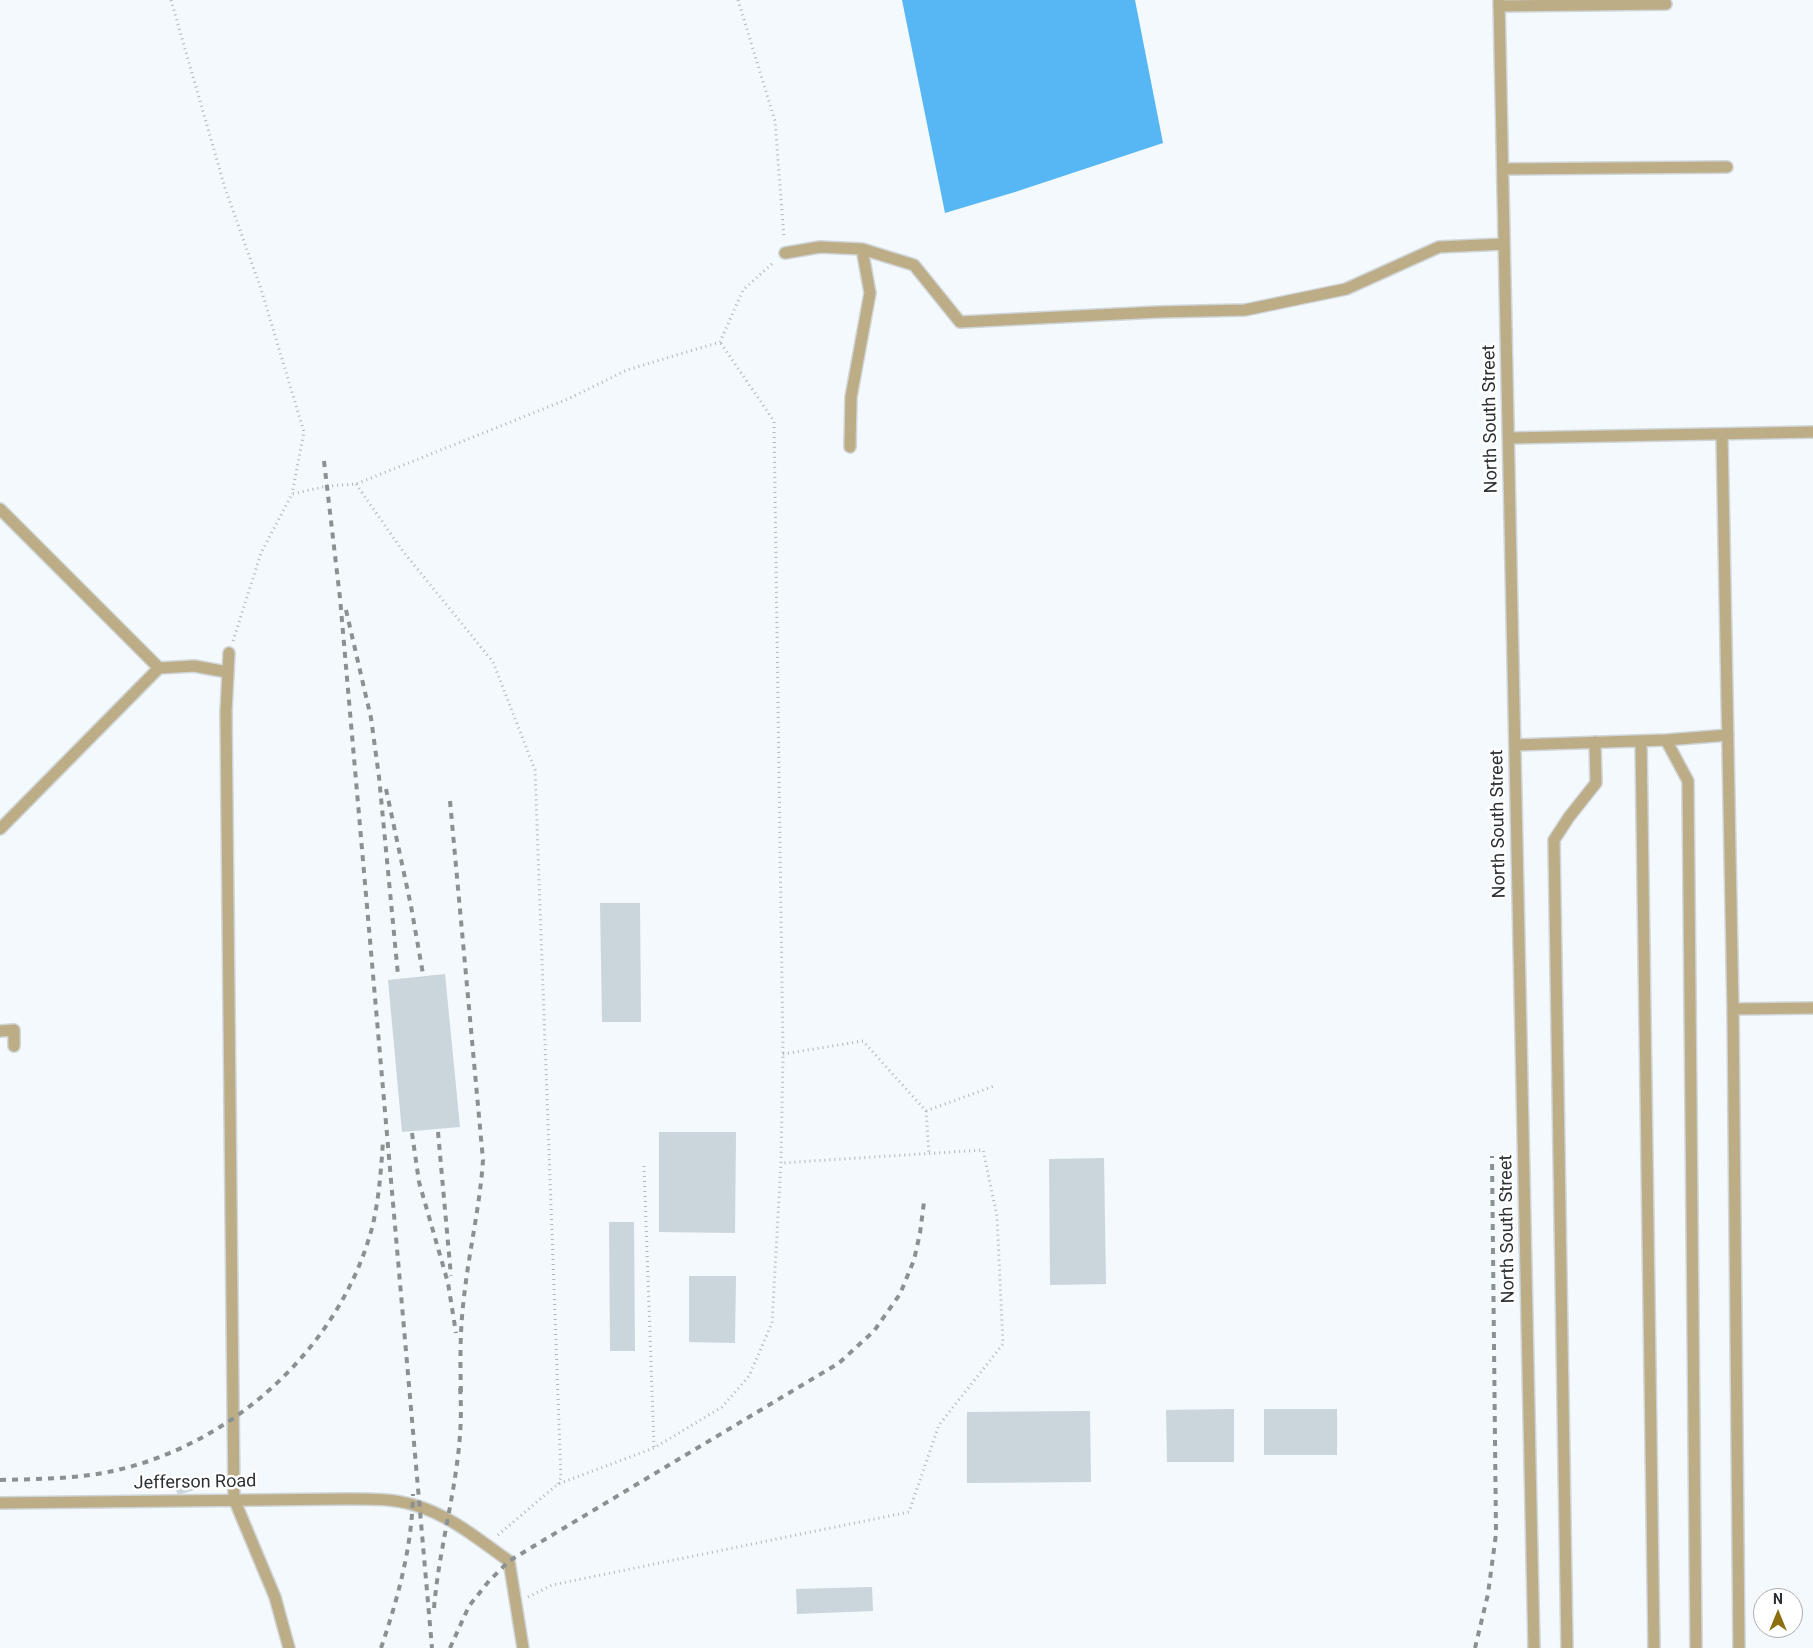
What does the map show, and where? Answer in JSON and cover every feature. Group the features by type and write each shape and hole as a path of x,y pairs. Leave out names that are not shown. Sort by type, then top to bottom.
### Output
{"lane":[{"path":"1499,3 1666,4"},
{"name":"North South Street","path":"1499,3 1510,438 1534,1648"},
{"path":"1503,169 1727,167"},
{"path":"785,253 820,247 862,249 914,265 960,322 1158,312 1245,310 1346,289 1439,247 1504,244"},
{"path":"850,447 851,397 870,293 862,249"},
{"path":"1510,438 1813,432"},
{"path":"1722,434 1733,1010 1739,1648"},
{"path":"0,509 159,668"},
{"path":"229,653 226,722 234,1500 275,1597 289,1648"},
{"path":"0,829 159,668 194,666 227,672"},
{"path":"1515,744 1666,740 1728,735"},
{"path":"1641,740 1654,1648"},
{"path":"1666,740 1688,781 1696,1648"},
{"path":"1566,1648 1554,840 1569,817 1596,783 1595,742"},
{"path":"1733,1010 1813,1008"},
{"path":"0,1031 14,1030 14,1046"},
{"name":"Jefferson Road","path":"0,1503 390,1500 413,1505 448,1518 509,1562 516,1604"},
{"path":"516,1604 523,1648"}],"path":[{"path":"171,0 225,188 261,289 304,432 292,494 261,553 229,653"},
{"path":"292,494 328,486 356,484 568,399 627,370 720,342 743,290 785,253 775,121 738,0"},
{"path":"486,1545 558,1484 654,1448 722,1407 749,1376 772,1323 781,1163 783,1054 774,421 720,342"},
{"path":"356,484 402,550 493,662 535,770 560,1478 558,1484"},
{"path":"783,1054 863,1041 926,1111 929,1154"},
{"path":"926,1111 994,1086"},
{"path":"516,1604 552,1585 909,1512 940,1424 1003,1344 997,1216 983,1150 781,1163"},
{"path":"644,1166 654,1448"}],"water":[{"path":"902,0 1135,0 1163,143 945,213"}],"building":[{"path":"600,903 640,903 641,1022 602,1022"},
{"path":"445,974 460,1127 402,1132 388,980"},
{"path":"659,1132 736,1132 735,1233 659,1232"},
{"path":"1104,1158 1106,1284 1050,1285 1049,1159"},
{"path":"609,1222 634,1222 635,1351 610,1351"},
{"path":"689,1276 736,1276 735,1343 689,1342"},
{"path":"1234,1409 1234,1462 1167,1462 1166,1410"},
{"path":"1264,1409 1337,1409 1337,1455 1264,1455"},
{"path":"1090,1411 1091,1482 967,1483 967,1412"},
{"path":"198,1475 204,1487 178,1495 173,1484"},
{"path":"872,1587 873,1611 797,1614 796,1589"}],"railway":[{"path":"324,461 340,598 432,1648"},
{"path":"346,610 371,718 379,777 398,975"},
{"path":"386,789 411,906 423,974"},
{"path":"450,801 483,1160 463,1309 461,1393"},
{"path":"438,1132 451,1276"},
{"path":"412,1133 419,1182 448,1283 456,1333"},
{"path":"0,1480 85,1476 113,1471 157,1458 200,1439 239,1414 276,1384 308,1350 335,1313 357,1272 372,1228 379,1185 383,1141"},
{"path":"1475,1648 1488,1594 1496,1534 1492,1156"},
{"path":"450,1648 469,1606 489,1581 509,1561 839,1363 874,1331 900,1294 914,1260 924,1202"},
{"path":"434,1608 456,1471 461,1416 460,1388"},
{"path":"381,1648 393,1610 407,1553 413,1494"}]}
